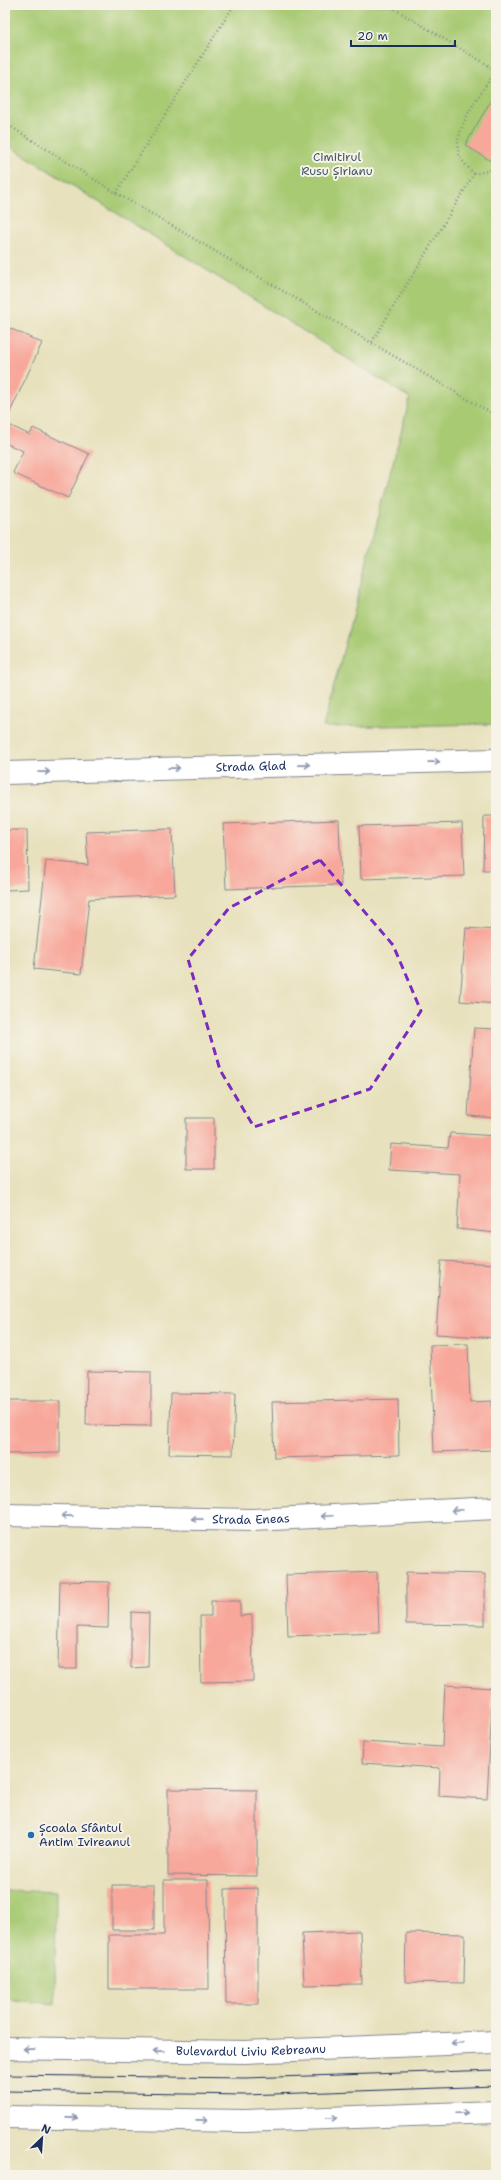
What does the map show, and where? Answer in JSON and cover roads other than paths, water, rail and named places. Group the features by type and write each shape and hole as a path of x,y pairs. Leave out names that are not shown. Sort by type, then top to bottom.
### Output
{"street":[{"name":"Strada Glad","path":"5,773 496,760"},
{"name":"Strada Eneas","path":"5,1515 252,1520 496,1508"},
{"name":"Bulevardul Liviu Rebreanu","path":"5,2048 245,2052 496,2042"},
{"path":"5,2117 244,2121 496,2112"}],"tram line":[{"path":"5,2075 245,2078 496,2070"},
{"path":"5,2091 245,2095 496,2086"}],"place":[{"name":"Școala Sfântul Antim Ivireanul","path":"31,1835"}],"park label":[{"name":"Cimitirul Rusu Șirianu","path":"337,164"}]}
